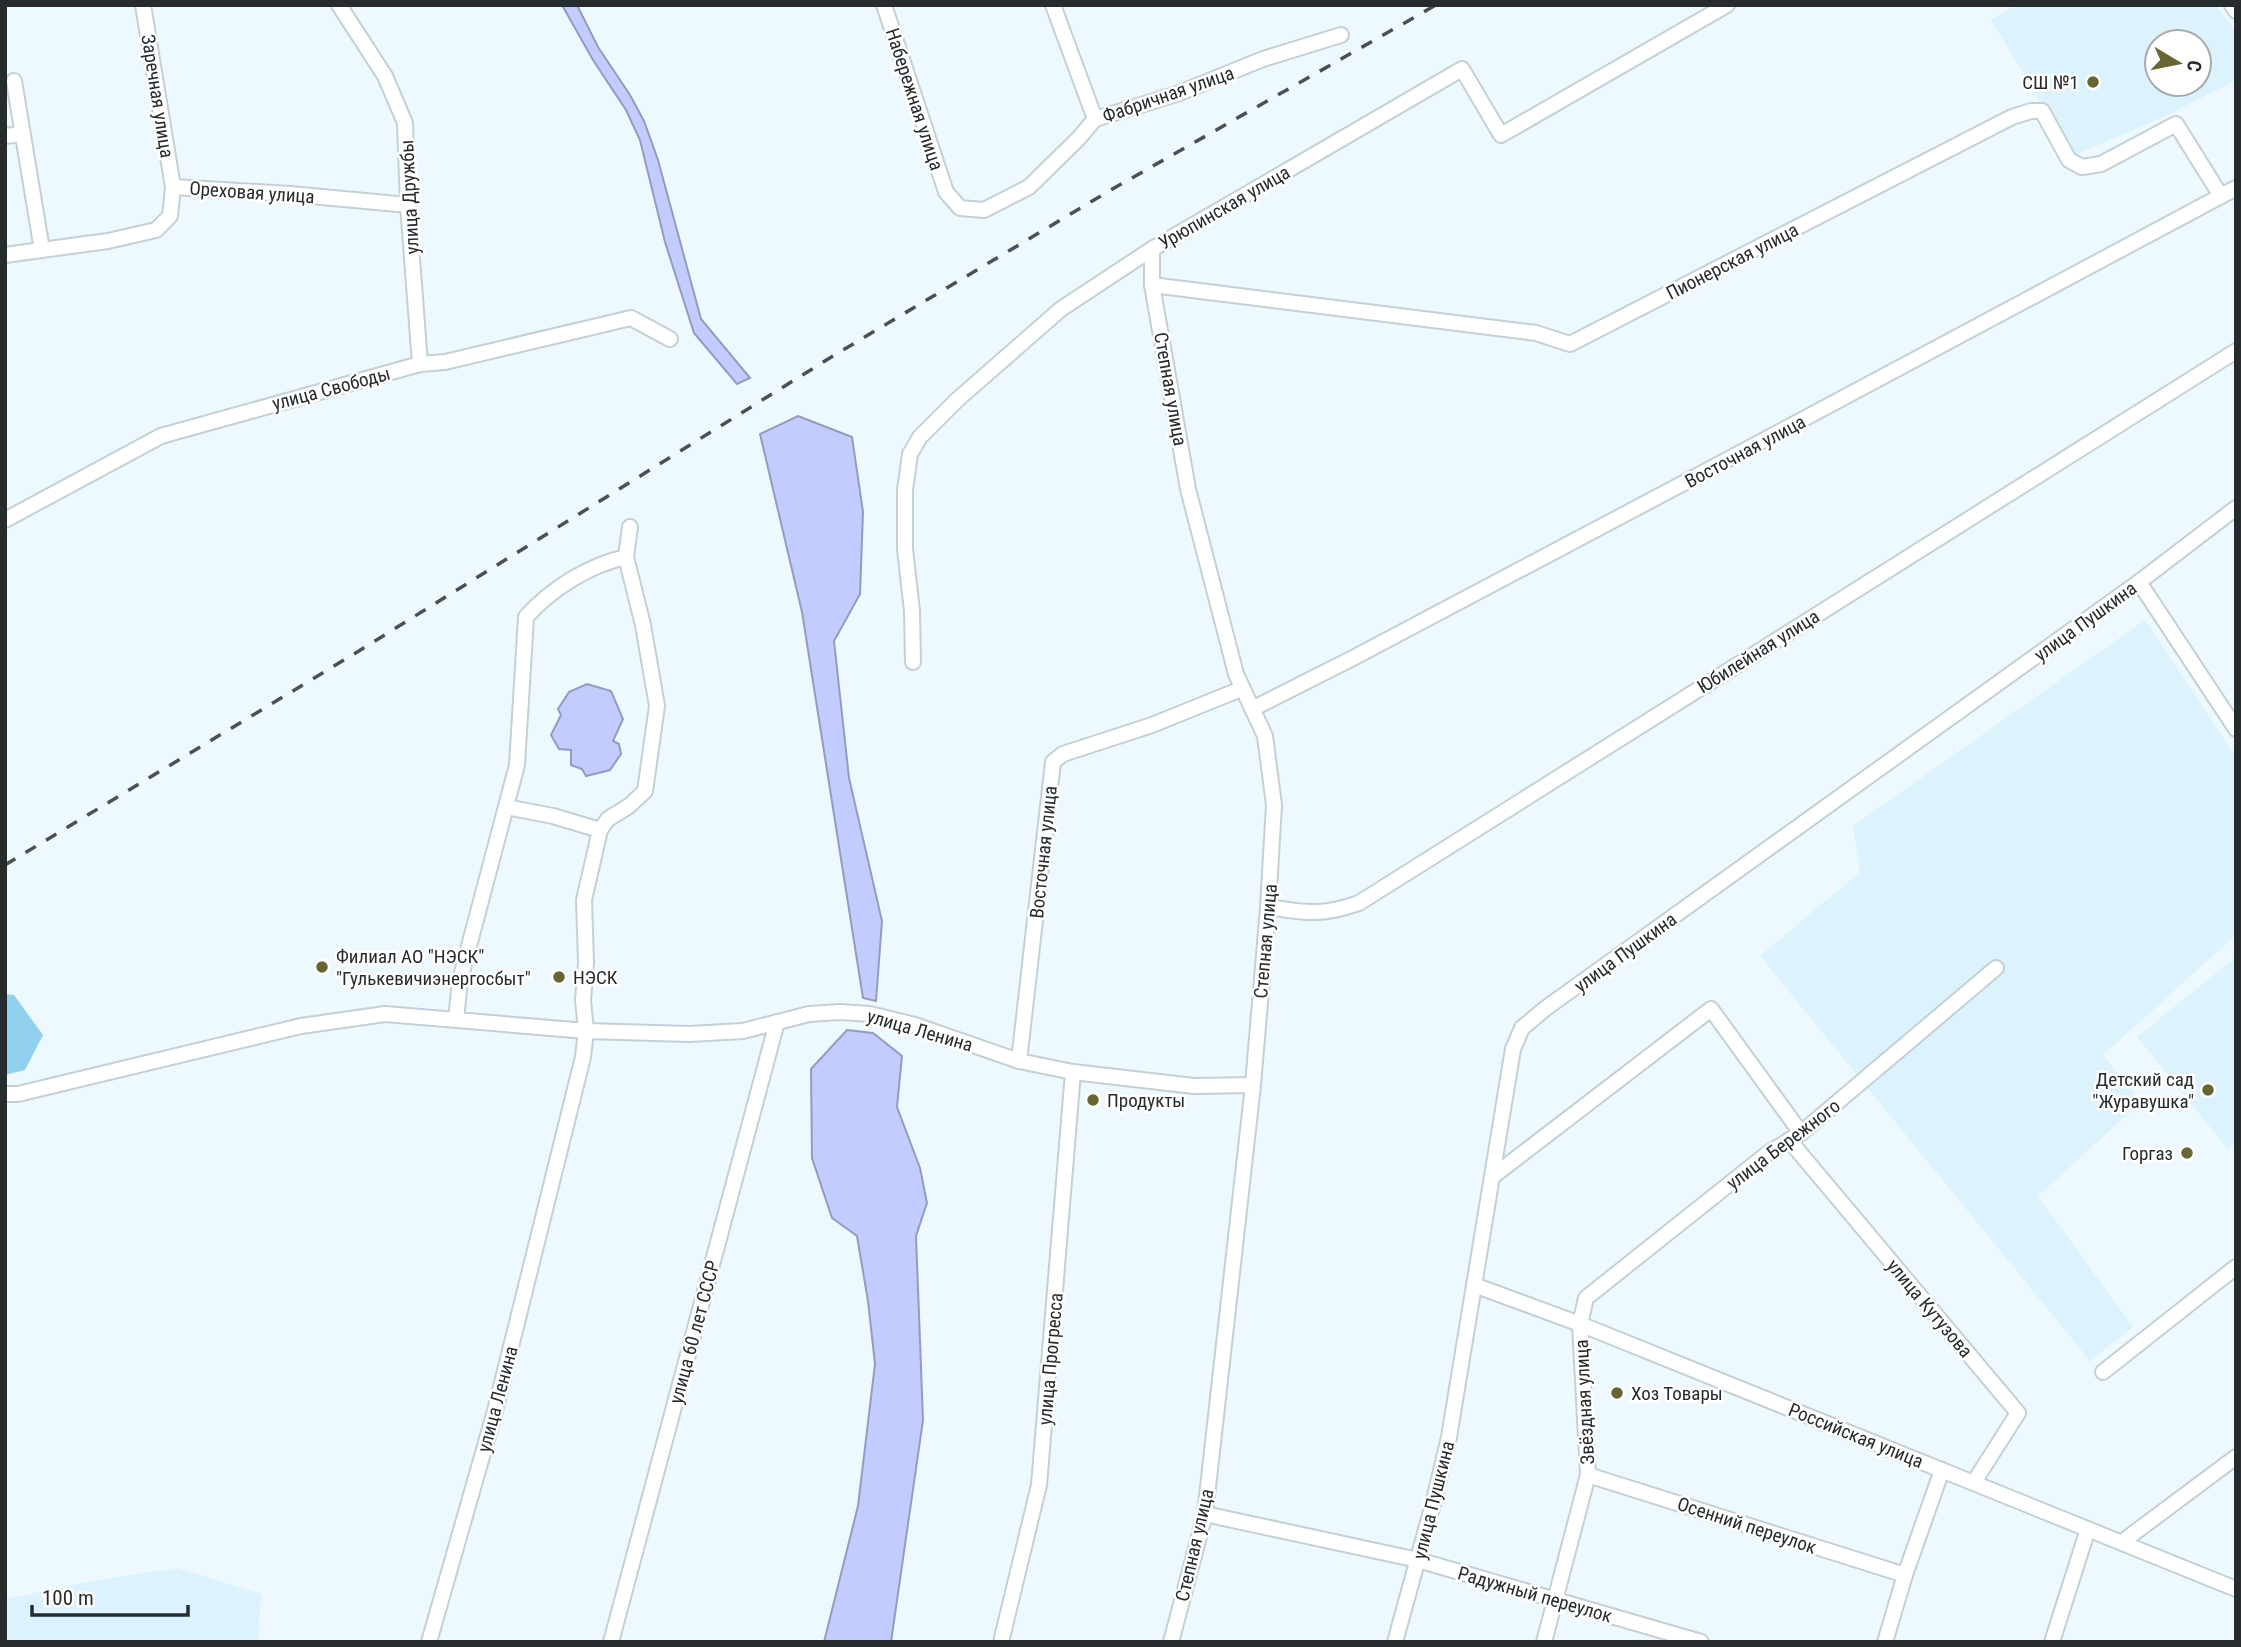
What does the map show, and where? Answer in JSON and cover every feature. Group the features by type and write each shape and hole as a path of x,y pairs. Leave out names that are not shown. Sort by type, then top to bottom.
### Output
{"street":[{"name":"Заречная улица","path":"143,5 173,187"},
{"name":"улица Дружбы","path":"339,5 385,76 405,123 420,364"},
{"name":"Набережная улица","path":"884,5 946,192"},
{"path":"1053,5 1095,119"},
{"name":"Урюпинская улица","path":"913,662 912,611 905,548 905,490 910,454 920,437 957,400 1061,309 1152,249 1462,69 1501,135 1727,5"},
{"path":"2232,5 2236,11"},
{"name":"Фабричная улица","path":"946,192 960,208 984,210 1029,187 1095,119 1177,94 1263,59 1341,35"},
{"path":"14,81 43,250"},
{"name":"Пионерская улица","path":"1152,285 1536,333 1570,344 2012,117 2032,111 2042,111 2069,160 2082,167 2101,164 2176,124 2221,196"},
{"path":"5,136 22,134"},
{"name":"Ореховая улица","path":"5,255 108,241 156,230 170,216 173,187 408,205"},
{"name":"Восточная улица","path":"1252,709 1390,639 2236,188"},
{"name":"Степная улица","path":"1152,249 1152,285 1188,489 1241,689 1265,736 1274,805 1253,1085 1205,1514 1171,1642"},
{"name":"улица Свободы","path":"5,520 162,436 420,364 445,362 631,318 670,339"},
{"name":"Юбилейная улица","path":"1268,907 1312,914 1335,912 1359,903 2236,351"},
{"name":"улица Пушкина","path":"1395,1642 1449,1437 1513,1049 1522,1028 1546,1008 2139,582 2236,508"},
{"path":"506,807 553,816 600,831 608,819 629,806 645,791 657,706 643,625 626,557 630,527"},
{"path":"456,1020 460,981 517,765 526,618 573,579 626,557"},
{"path":"2139,582 2236,729"},
{"name":"Восточная улица","path":"1019,1061 1053,762 1063,754 1152,725 1241,689"},
{"name":"улица Ленина","path":"429,1642 495,1411 583,1057 586,1031 583,1000 586,963 584,900 600,831"},
{"name":"улица Бережного","path":"1580,1324 1586,1298 1767,1154 1795,1136 1996,968"},
{"name":"улица Кутузова","path":"1492,1177 1711,1009 1795,1136 2018,1413 1974,1482"},
{"name":"улица Ленина","path":"5,1094 18,1094 301,1026 385,1014 586,1031 689,1034 743,1031 809,1014 870,1014 915,1025 1019,1061 1073,1072 1194,1086 1253,1085"},
{"name":"улица 60 лет СССР","path":"611,1642 777,1022"},
{"name":"улица Прогресса","path":"1002,1642 1039,1485 1073,1072"},
{"path":"2102,1372 2236,1267"},
{"name":"Российская улица","path":"1474,1285 1580,1324 2236,1589"},
{"name":"Звёздная улица","path":"1544,1642 1588,1475 1580,1324"},
{"path":"2122,1542 2236,1457"},
{"path":"1885,1642 1942,1470"},
{"name":"Осенний переулок","path":"1588,1475 1905,1575"},
{"name":"Радужный переулок","path":"1205,1514 1418,1559 1677,1639 1701,1642"},
{"path":"2052,1642 2088,1530"}],"shaded area":[{"path":"562,5 577,5 598,47 644,121 658,160 701,319 750,378 737,384 694,333 665,242 640,140 626,110 593,60"},
{"name":"СШ №1","path":"2016,5 2216,5 2236,32 2236,80 2213,92 2213,28 2143,28 2143,98 2201,98 2073,156 1991,20"},
{"path":"798,416 852,437 863,512 860,594 834,641 849,778 882,921 876,1001 863,998 802,612 760,434"},
{"path":"2145,620 2236,757 2236,935 2103,1055 2141,1102 2038,1196 2133,1327 2090,1361 1760,956 1860,872 1853,826"},
{"path":"587,684 611,691 623,719 613,741 619,744 621,754 610,770 586,776 582,769 571,765 571,750 559,749 551,735 561,715 558,709 569,692"},
{"name":"Детский сад \"Журавушка\"","path":"2235,958 2236,1143 2228,1149 2137,1037"},
{"path":"5,994 14,995 43,1035 25,1070 5,1075"},
{"path":"847,1030 873,1033 902,1056 897,1107 920,1168 927,1203 916,1236 923,1420 891,1642 824,1642 858,1506 875,1364 857,1236 832,1218 812,1158 811,1069"},
{"path":"177,1568 261,1594 258,1642 5,1642 5,1599 93,1581"}],"railway":[{"path":"5,865 354,654 833,356 1109,191 1436,5"}],"place":[{"name":"СШ №1","path":"2093,82"},
{"name":"Филиал АО \"НЭСК\" \"Гулькевичиэнергосбыт\"","path":"322,967"},
{"name":"НЭСК","path":"559,977"},
{"name":"Детский сад \"Журавушка\"","path":"2208,1090"},
{"name":"Продукты","path":"1093,1100"},
{"name":"Горгаз","path":"2187,1153"},
{"name":"Хоз Товары","path":"1617,1393"}]}
